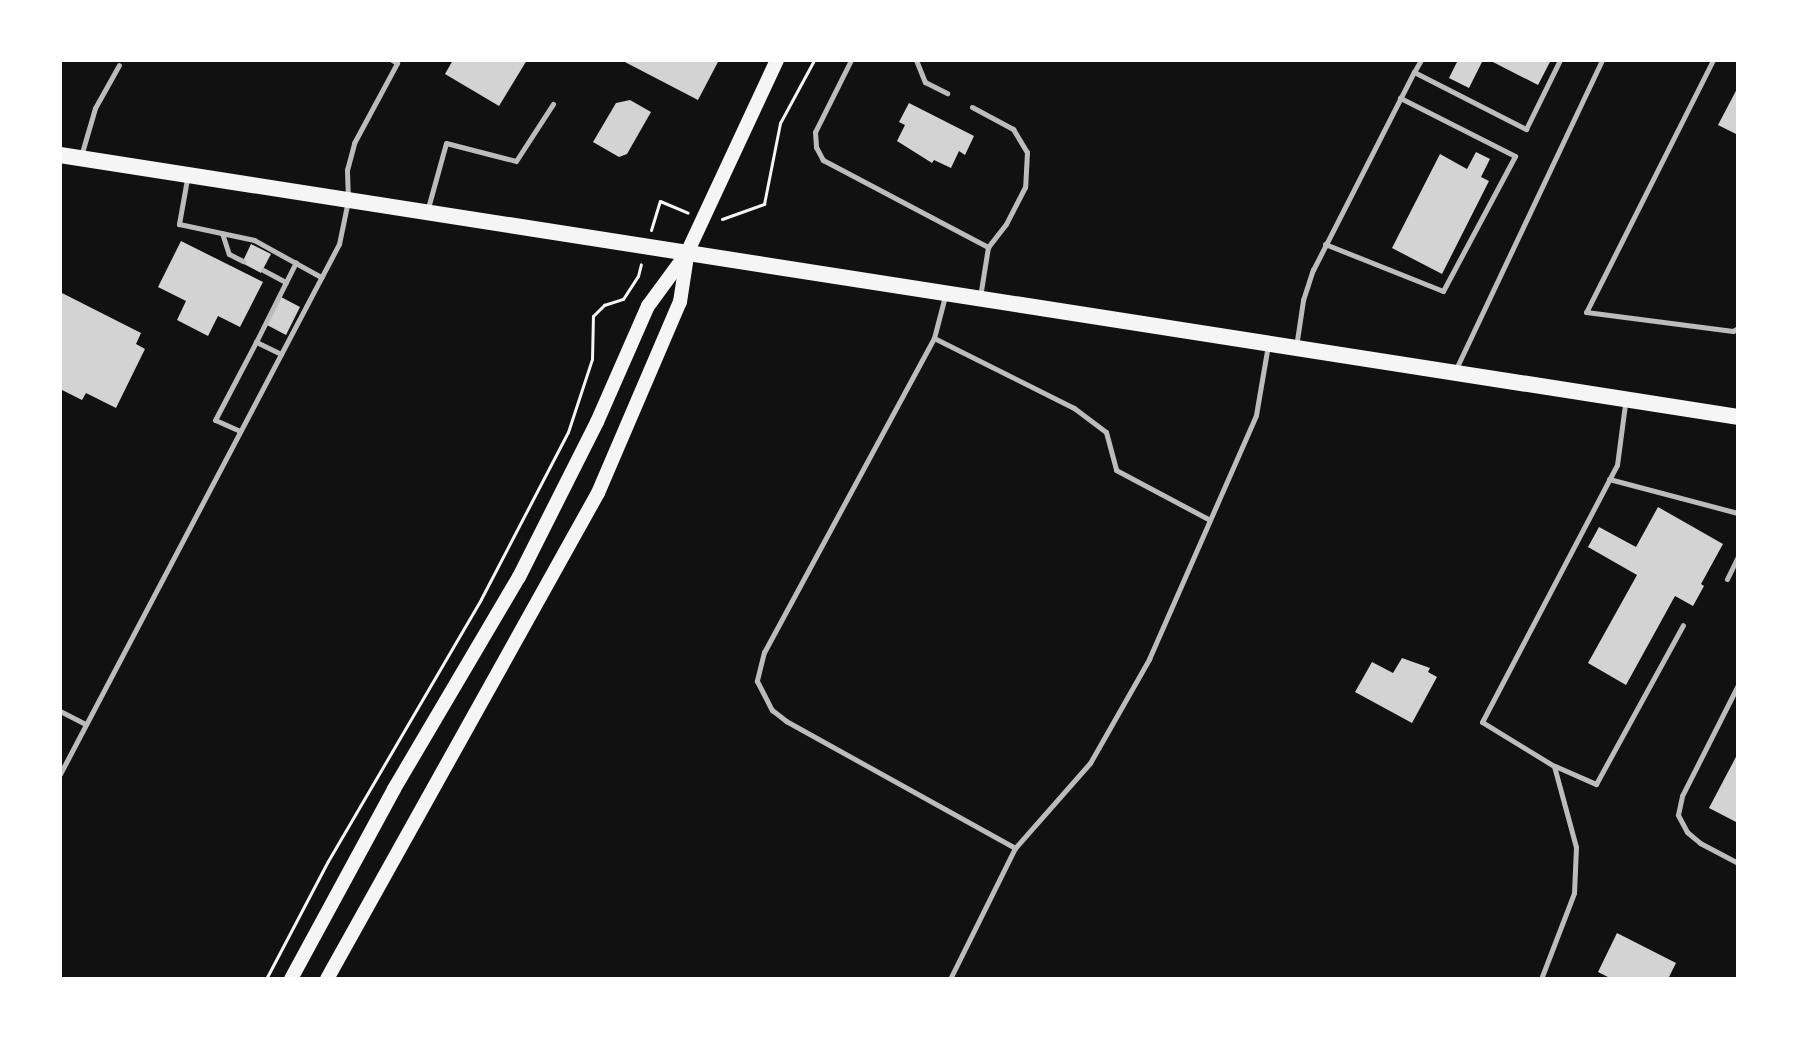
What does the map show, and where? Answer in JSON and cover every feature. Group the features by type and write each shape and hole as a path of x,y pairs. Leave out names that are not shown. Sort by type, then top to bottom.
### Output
{"main road":[{"path":"291,979 394,789 519,577 597,422 648,306 687,253 777,60"},
{"path":"60,155 1738,417"},
{"path":"327,979 598,493 680,302 687,253"}],"lane":[{"path":"851,60 815,132 816,147 823,160 988,247"},
{"path":"916,60 925,82 947,93"},
{"path":"1296,348 1303,300 1325,244 1421,60"},
{"path":"1414,72 1526,129 1560,60"},
{"path":"1454,372 1602,60"},
{"path":"1713,60 1586,312 1733,331 1738,328"},
{"path":"60,774 339,244 348,200 347,170 354,143 395,61"},
{"path":"81,158 95,108 119,65"},
{"path":"1325,244 1443,291 1515,156 1400,98"},
{"path":"427,213 446,143 516,161 553,104"},
{"path":"972,107 1013,129 1027,152 1025,187 1006,224 988,247 980,298"},
{"path":"188,175 179,224 254,240 321,277"},
{"path":"222,233 229,254 243,261"},
{"path":"240,431 215,420 296,262"},
{"path":"263,270 286,282"},
{"path":"945,293 934,338 764,652 757,681 772,710 786,721 1015,848"},
{"path":"934,338 1074,408 1106,432 1116,470 1210,520"},
{"path":"256,342 281,354"},
{"path":"950,979 1015,848 1090,763 1149,659 1256,415 1268,344"},
{"path":"1625,399 1617,465 1482,722 1554,766 1596,784 1683,625"},
{"path":"1609,479 1738,513"},
{"path":"1727,579 1738,556"},
{"path":"1738,685 1682,796 1678,815 1700,843 1738,863"},
{"path":"60,711 86,724"},
{"path":"1541,979 1574,893 1576,847 1554,766"}],"path":[{"path":"266,979 328,861 481,599 561,446 592,359 593,316 604,305 623,299 638,276 660,201 703,218 735,217 764,204 780,123 814,60"}],"building":[{"path":"453,60 527,60 499,106 445,74"},
{"path":"621,60 719,60 698,100"},
{"path":"1458,60 1483,60 1469,88 1449,78"},
{"path":"1489,60 1551,60 1538,85"},
{"path":"1738,87 1738,135 1718,125"},
{"path":"630,100 651,112 627,154 619,157 593,142 616,103"},
{"path":"909,103 974,136 965,155 959,151 951,168 934,160 932,163 897,141 905,125 899,122"},
{"path":"1476,152 1490,159 1481,177 1489,181 1442,274 1392,248 1440,154 1467,169"},
{"path":"181,241 263,282 240,327 218,316 208,336 177,320 186,301 158,287"},
{"path":"251,244 271,254 261,273 242,263"},
{"path":"60,292 141,333 136,344 145,349 116,408 86,393 82,400 60,389"},
{"path":"281,297 300,307 286,335 267,325"},
{"path":"1658,507 1723,544 1693,606 1675,596 1626,685 1588,663 1637,575 1588,547 1599,527 1636,547"},
{"path":"1402,658 1430,668 1428,672 1437,677 1412,723 1355,692 1372,662 1393,673"},
{"path":"1738,753 1738,823 1709,808"},
{"path":"1617,933 1676,963 1668,979 1612,979 1598,972"}]}
